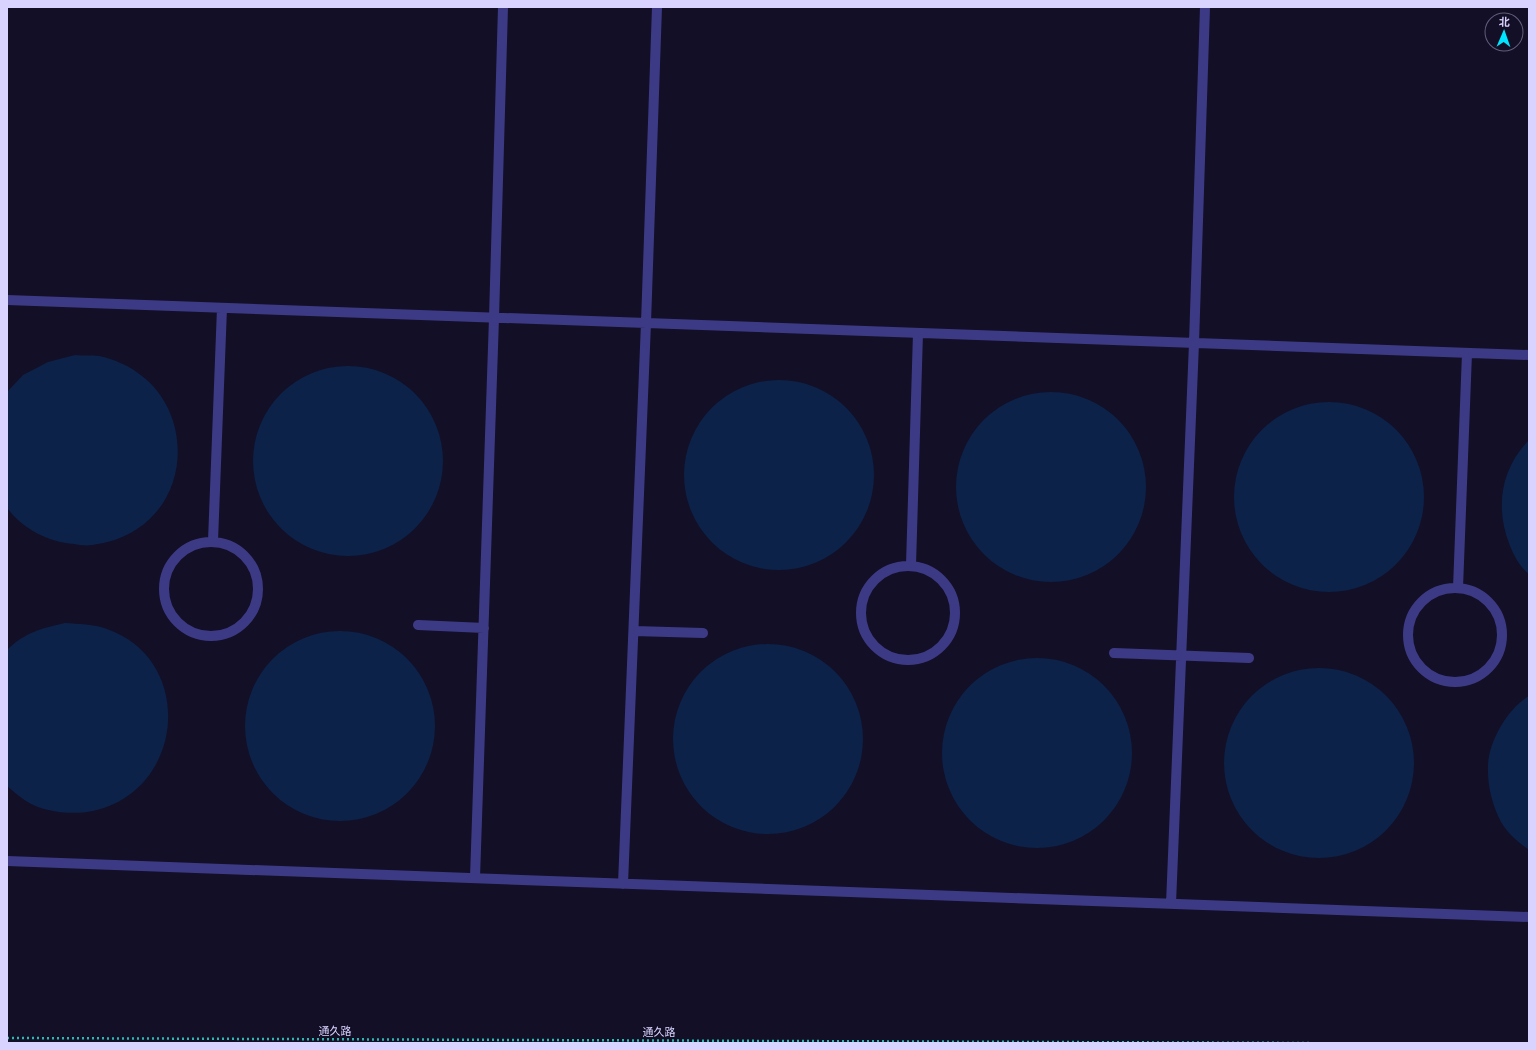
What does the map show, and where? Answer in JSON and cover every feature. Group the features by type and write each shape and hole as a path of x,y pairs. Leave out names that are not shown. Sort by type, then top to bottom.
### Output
{"lane":[{"path":"475,878 503,7"},
{"path":"623,884 646,323 657,7"},
{"path":"1171,904 1194,343 1205,7"},
{"path":"7,300 1529,355"},
{"path":"214,541 222,308"},
{"path":"911,565 918,333"},
{"path":"1458,588 1467,353"},
{"path":"214,541 232,546 250,561 258,581 257,600 250,617 236,629 216,636 200,635 181,626 170,613 163,595 166,572 176,556 193,544 214,541"},
{"path":"911,565 930,570 947,585 956,605 955,624 947,641 933,653 914,660 897,659 878,650 867,636 861,619 863,596 874,580 890,568 911,565"},
{"path":"1458,588 1477,593 1494,608 1502,628 1502,647 1494,664 1480,676 1461,683 1444,682 1425,672 1414,659 1408,642 1410,618 1420,603 1437,591 1458,588"},
{"path":"418,626 484,628"},
{"path":"634,631 703,633"},
{"path":"1114,653 1249,658"},
{"path":"7,861 1529,917"}],"path":[{"name":"通久路","path":"7,1038 1310,1043"}],"water":[{"path":"75,355 99,356 110,359 122,363 142,376 158,392 169,411 176,432 178,454 175,476 167,496 154,514 137,529 127,535 90,545 64,543 37,533 28,528 7,508 7,392 23,375 48,362"},
{"path":"339,366 357,366 376,370 393,377 415,394 427,408 436,425 443,452 443,470 436,497 427,514 415,528 393,545 376,552 357,556 339,556 320,552 303,545 281,528 269,514 257,489 253,470 253,452 257,433 264,416 281,394 295,382 320,370"},
{"path":"770,380 788,380 807,384 824,391 846,408 858,422 867,439 874,466 874,484 867,511 858,528 846,542 824,559 807,566 788,570 770,570 751,566 734,559 712,542 700,528 688,503 684,484 684,466 688,447 695,430 712,408 726,396 751,384"},
{"path":"1042,392 1060,392 1079,396 1096,403 1111,413 1125,427 1135,442 1142,459 1146,478 1146,496 1142,515 1135,532 1125,547 1111,561 1096,571 1079,578 1060,582 1042,582 1023,578 1006,571 991,561 977,547 967,532 960,515 956,496 956,478 960,459 967,442 977,427 991,413 1006,403 1023,396"},
{"path":"1320,402 1338,402 1357,406 1374,413 1396,430 1408,444 1417,461 1424,488 1424,506 1417,533 1408,550 1396,564 1374,581 1357,588 1338,592 1320,592 1301,588 1284,581 1262,564 1250,550 1238,525 1234,506 1234,488 1238,469 1245,452 1262,430 1276,418 1301,406"},
{"path":"1529,440 1529,574 1513,554 1505,532 1502,504 1506,477 1519,451"},
{"path":"65,623 86,624 102,627 136,645 155,668 166,695 168,724 161,753 147,778 124,799 93,811 77,813 59,812 34,805 26,801 7,786 7,650 27,635"},
{"path":"331,631 349,631 368,635 385,642 400,652 414,666 424,681 431,698 435,717 435,735 431,754 424,771 414,786 400,800 385,810 368,817 349,821 331,821 312,817 295,810 280,800 266,786 256,771 249,754 245,735 245,717 249,698 256,681 266,666 280,652 295,642 312,635"},
{"path":"759,644 777,644 796,648 813,655 835,672 847,686 856,703 863,730 863,748 856,775 847,792 835,806 813,823 796,830 777,834 759,834 740,830 723,823 701,806 689,792 677,767 673,748 673,730 677,711 684,694 701,672 715,660 740,648"},
{"path":"1028,658 1046,658 1065,662 1082,669 1097,679 1111,693 1121,708 1128,725 1132,744 1132,762 1128,781 1121,798 1111,813 1097,827 1082,837 1065,844 1046,848 1028,848 1009,844 992,837 977,827 963,813 953,798 946,781 942,762 942,744 946,725 953,708 963,693 977,679 992,669 1009,662"},
{"path":"1310,668 1328,668 1347,672 1364,679 1386,696 1398,710 1407,727 1414,754 1414,772 1407,799 1398,816 1386,830 1364,847 1347,854 1328,858 1310,858 1291,854 1274,847 1252,830 1240,816 1228,791 1224,772 1224,754 1228,735 1235,718 1252,696 1266,684 1291,672"},
{"path":"1529,696 1529,850 1514,838 1501,822 1495,809 1491,794 1488,780 1488,765 1492,746 1501,726 1514,708"}]}
